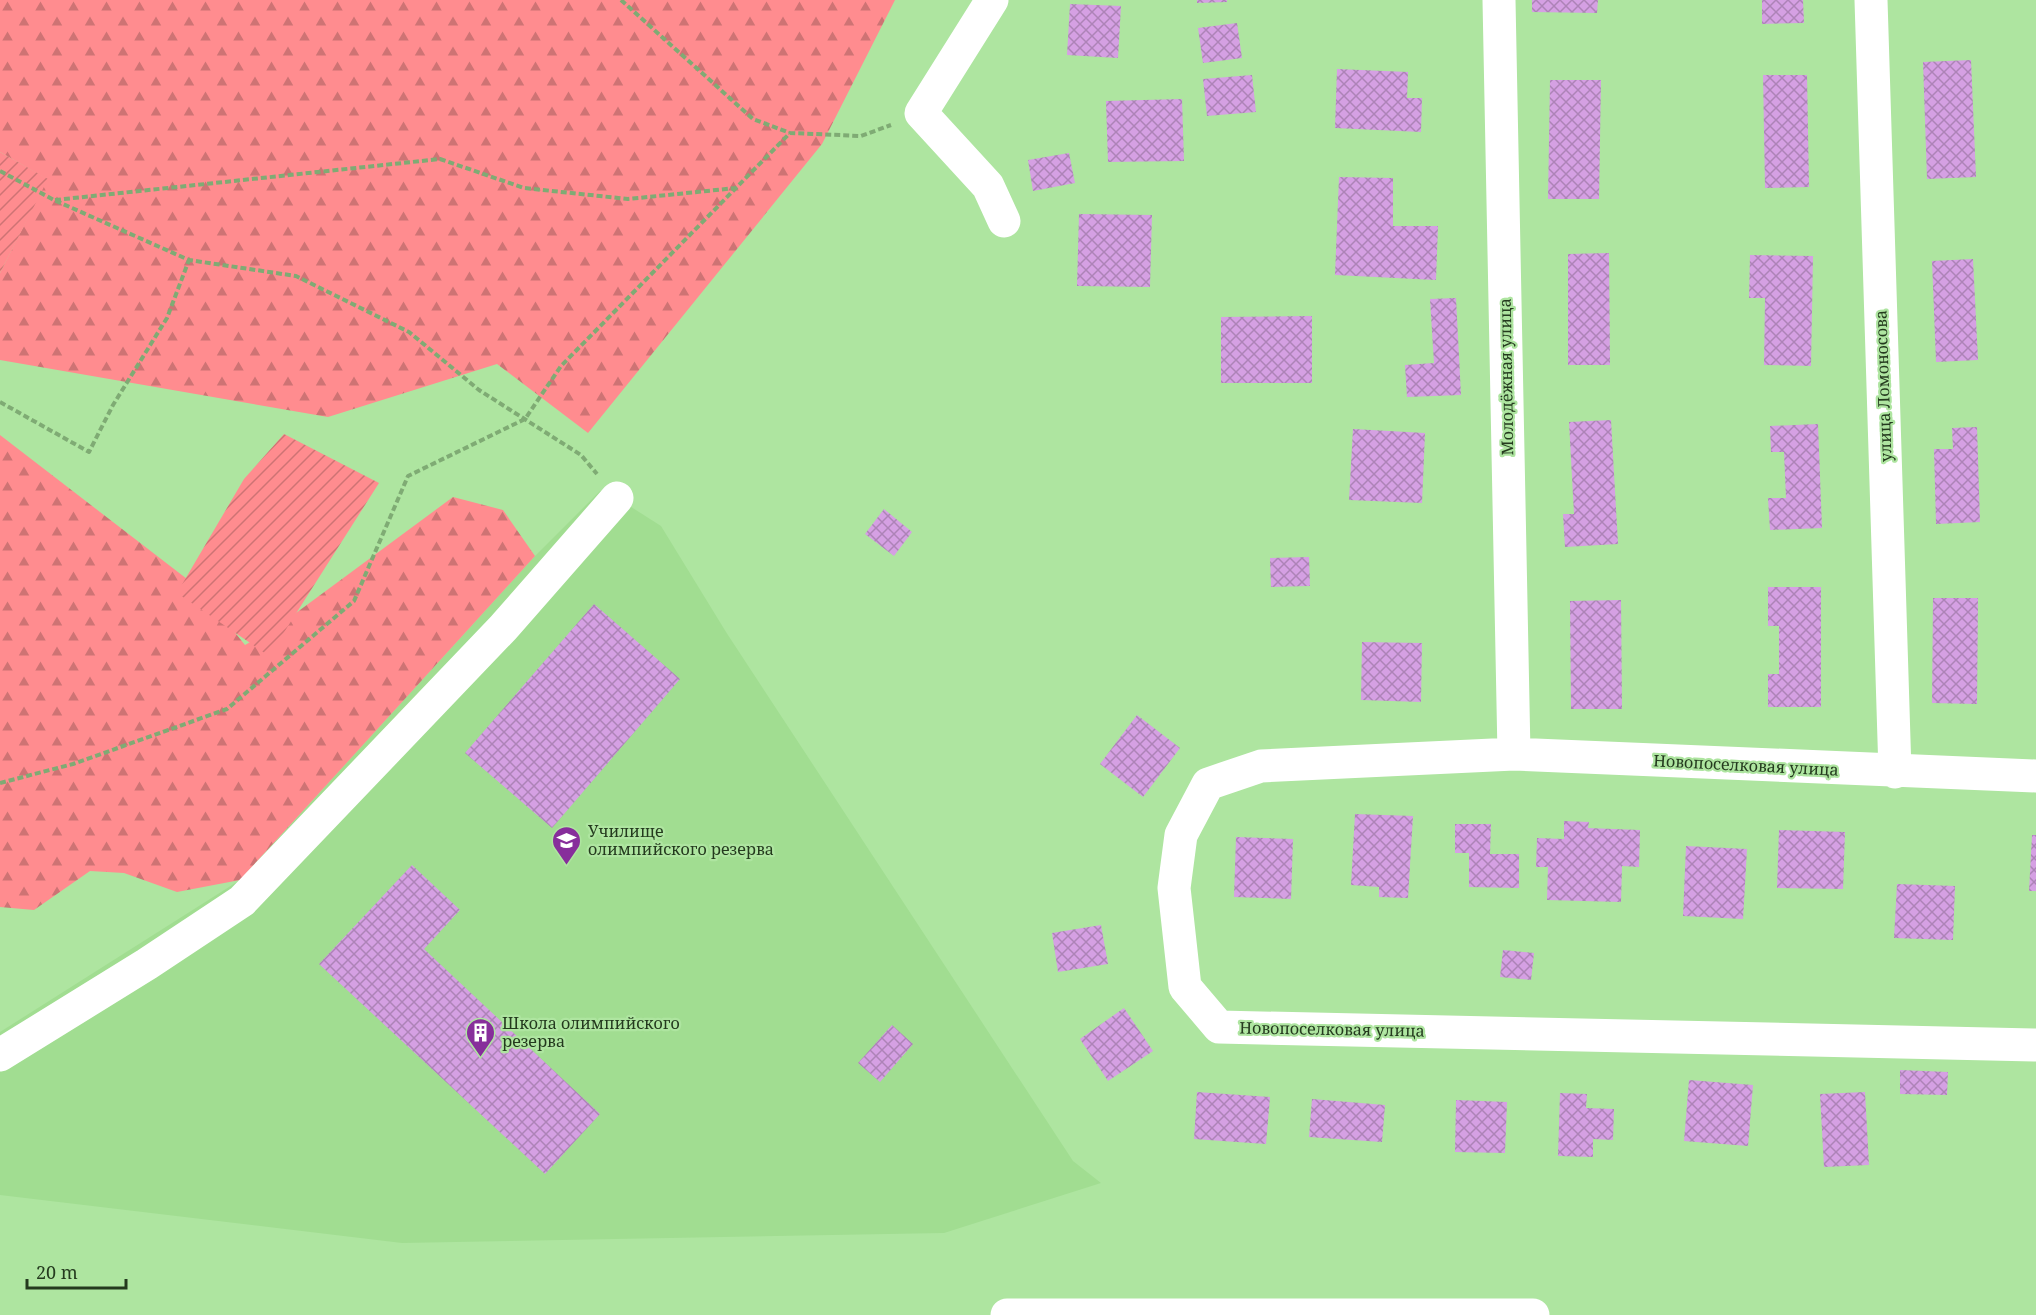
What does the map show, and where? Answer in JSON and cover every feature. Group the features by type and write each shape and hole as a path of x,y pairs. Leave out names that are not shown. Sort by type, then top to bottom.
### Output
{"street":[{"path":"992,0 921,113 988,186 1004,221"},
{"name":"Молодёжная улица","path":"1499,0 1514,754"},
{"name":"улица Ломоносова","path":"1871,0 1895,772"},
{"path":"0,1055 147,964 242,901 495,637 617,498"},
{"name":"Новопоселковая улица","path":"2036,776 1895,772 1514,754 1261,766 1208,784 1181,834 1174,888 1185,987 1219,1027 2036,1044"},
{"path":"1007,1315 1533,1315"}],"path":[{"path":"621,0 753,119 790,133 861,136 921,113"},
{"path":"0,783 73,764 227,709 354,601 408,476 525,420 561,366 790,133"},
{"path":"54,200 440,159 524,188 628,199 736,188"},
{"path":"0,171 54,200 189,260 296,276 408,332 479,390 580,455 617,498"},
{"path":"0,402 89,452 113,405 167,318 189,260"}],"shaded area":[{"name":"Училище олимпийского резерва","path":"600,491 617,498 661,526 726,632 1073,1161 1101,1183 944,1233 402,1243 0,1195 0,1032 240,880 535,556"}],"green space":[{"path":"0,0 895,0 822,144 588,433 497,364 328,417 0,360 0,273 47,179 0,152"},
{"path":"0,152 48,179 0,273"},
{"path":"284,434 379,483 269,656 177,593 244,479"},
{"path":"0,435 200,589 245,645 277,627 453,497 503,510 535,556 240,880 177,892 124,873 90,871 34,910 0,907"}],"building":[{"path":"1197,0 1227,0 1227,2 1197,3"},
{"path":"1532,0 1598,0 1597,13 1532,12"},
{"path":"1762,0 1803,0 1804,23 1762,24"},
{"path":"1070,4 1121,6 1118,58 1067,55"},
{"path":"1237,23 1242,58 1203,63 1198,28"},
{"path":"1971,60 1976,177 1927,179 1923,62"},
{"path":"1337,69 1408,72 1407,98 1422,98 1421,132 1335,128"},
{"path":"1252,75 1256,112 1207,116 1203,79"},
{"path":"1763,75 1807,75 1809,187 1765,188"},
{"path":"1550,80 1601,80 1599,199 1548,199"},
{"path":"1182,99 1184,161 1108,162 1106,101"},
{"path":"1069,153 1075,183 1033,191 1028,160"},
{"path":"1339,177 1393,178 1393,226 1438,226 1436,280 1335,275"},
{"path":"1079,214 1152,215 1150,287 1077,286"},
{"path":"1609,253 1610,365 1568,365 1568,254"},
{"path":"1750,255 1813,256 1811,366 1764,365 1765,298 1749,298"},
{"path":"1973,259 1978,360 1936,362 1932,261"},
{"path":"1456,298 1461,395 1407,397 1405,365 1434,363 1430,299"},
{"path":"1312,316 1312,383 1221,383 1221,317"},
{"path":"1611,420 1618,544 1565,547 1563,514 1574,514 1569,422"},
{"path":"1818,424 1822,528 1770,530 1768,498 1786,498 1784,452 1771,452 1770,426"},
{"path":"1977,427 1980,522 1936,524 1934,449 1953,449 1952,428"},
{"path":"1353,429 1425,433 1422,503 1349,500"},
{"path":"884,509 912,532 894,556 865,534"},
{"path":"1309,557 1310,586 1271,587 1270,558"},
{"path":"1768,587 1821,587 1821,707 1768,707 1768,674 1779,674 1779,626 1768,626"},
{"path":"1933,598 1978,598 1977,704 1932,703"},
{"path":"1621,600 1622,709 1571,709 1570,601"},
{"path":"594,604 680,679 552,828 465,753"},
{"path":"1362,642 1422,643 1421,702 1361,700"},
{"path":"1137,715 1180,748 1143,797 1100,764"},
{"path":"1355,814 1413,816 1408,898 1379,897 1379,887 1351,885"},
{"path":"1564,821 1589,822 1588,828 1640,830 1639,867 1622,866 1621,902 1547,900 1548,867 1536,867 1537,838 1564,839"},
{"path":"1455,824 1491,824 1490,854 1519,854 1519,888 1469,887 1469,853 1455,853"},
{"path":"1779,830 1845,832 1843,889 1777,888"},
{"path":"2032,835 2036,835 2036,891 2029,891"},
{"path":"1236,837 1293,839 1291,899 1234,897"},
{"path":"1686,846 1747,849 1743,919 1683,916"},
{"name":"Школа олимпийского резерва","path":"412,865 460,910 424,949 600,1114 545,1174 319,964"},
{"path":"1897,884 1955,886 1953,940 1894,938"},
{"path":"1101,925 1108,964 1058,972 1052,933"},
{"path":"1503,950 1534,953 1531,980 1500,977"},
{"path":"1124,1008 1153,1051 1108,1081 1080,1039"},
{"path":"892,1025 913,1044 880,1082 858,1063"},
{"path":"1900,1070 1948,1072 1947,1095 1900,1094"},
{"path":"1689,1080 1753,1085 1748,1146 1684,1141"},
{"path":"1197,1092 1270,1097 1266,1144 1194,1139"},
{"path":"1865,1092 1869,1165 1824,1167 1820,1094"},
{"path":"1560,1093 1587,1094 1586,1108 1614,1109 1613,1140 1593,1139 1593,1157 1558,1156"},
{"path":"1312,1099 1385,1105 1382,1142 1309,1137"},
{"path":"1456,1100 1507,1102 1505,1153 1455,1152"}],"place":[{"name":"Училище олимпийского резерва","path":"567,866"},
{"name":"Школа олимпийского резерва","path":"481,1058"}]}
